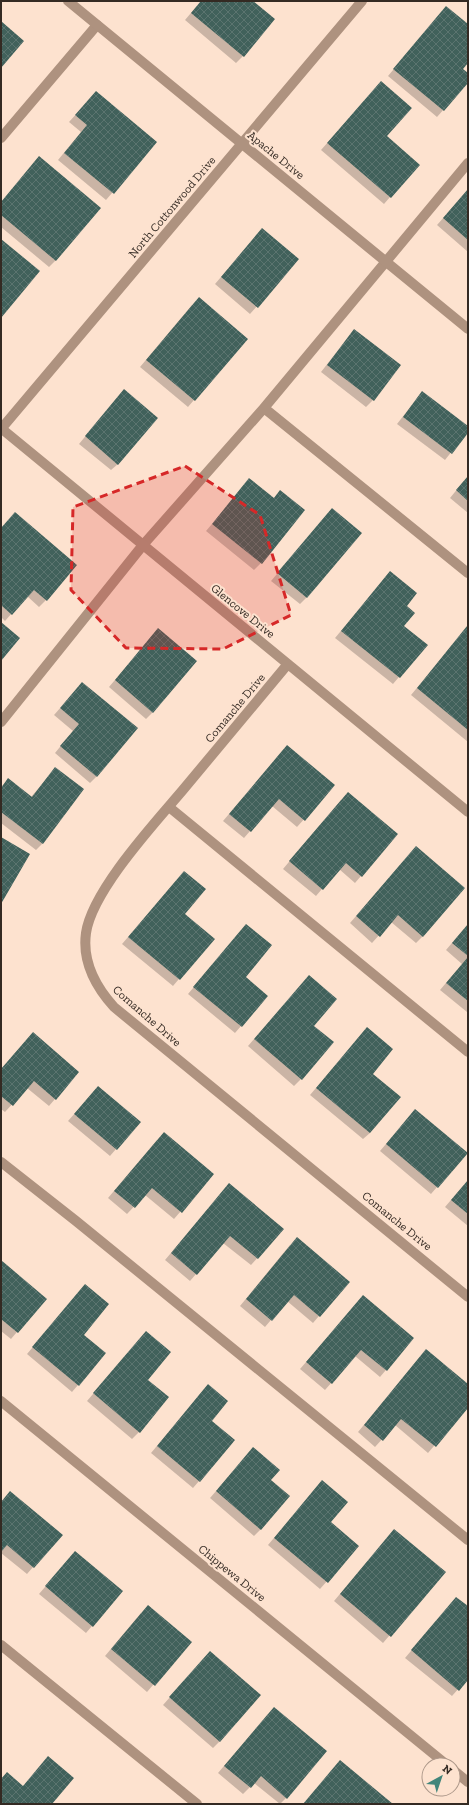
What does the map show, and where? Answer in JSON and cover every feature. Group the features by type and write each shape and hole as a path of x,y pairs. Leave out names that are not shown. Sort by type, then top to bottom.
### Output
{"street":[{"name":"Apache Drive","path":"68,1 468,329"},
{"name":"North Cottonwood Drive","path":"1,429 362,1"},
{"path":"1,138 97,25"},
{"path":"1,722 143,545 264,408 468,163"},
{"path":"264,408 468,573"},
{"name":"Glencove Drive","path":"1,429 468,812"},
{"name":"Comanche Drive","path":"288,665 131,853 97,900 86,933 87,965 100,992 114,1007 468,1296"},
{"path":"169,807 468,1052"},
{"path":"1,1162 82,1226 468,1540"},
{"name":"Chippewa Drive","path":"1,1401 438,1757"},
{"path":"1,1645 197,1804"}],"highlighted area":[{"path":"185,466 260,515 291,615 223,649 126,648 71,590 73,507"}],"building":[{"path":"201,1 253,1 275,19 244,57 191,13"},
{"path":"446,6 468,24 468,63 463,69 468,73 468,83 444,111 393,69"},
{"path":"1,21 24,41 1,68"},
{"path":"381,81 412,108 387,136 420,165 391,198 327,143"},
{"path":"96,91 157,142 114,194 64,153 87,125 75,115"},
{"path":"39,156 101,208 56,261 1,215 1,202"},
{"path":"468,189 468,240 443,218"},
{"path":"262,228 299,259 258,308 221,277"},
{"path":"1,239 40,271 1,318"},
{"path":"199,297 248,339 195,401 146,360"},
{"path":"354,329 401,365 374,401 327,365"},
{"path":"124,389 158,418 118,465 85,436"},
{"path":"422,391 468,426 468,433 452,454 403,417"},
{"path":"468,476 468,501 456,490"},
{"path":"249,478 274,498 280,490 305,510 262,564 212,524"},
{"path":"332,508 362,533 307,598 277,573"},
{"path":"15,512 77,565 47,601 34,590 12,615 1,605 1,528"},
{"path":"390,571 417,593 407,606 415,613 404,626 428,645 400,678 341,631"},
{"path":"1,622 20,638 1,661"},
{"path":"467,626 468,628 468,730 417,688"},
{"path":"158,628 197,661 153,713 115,680"},
{"path":"82,682 138,728 97,777 60,746 79,724 60,708"},
{"path":"287,745 335,785 305,821 279,799 251,832 229,814"},
{"path":"55,767 84,789 43,844 1,812 1,788 8,778 32,797"},
{"path":"348,792 398,834 362,877 346,863 323,890 289,861"},
{"path":"1,837 30,854 1,904"},
{"path":"416,846 465,888 423,937 398,915 380,937 356,916"},
{"path":"184,871 206,889 185,914 215,939 180,980 128,937"},
{"path":"246,924 272,945 246,977 268,996 242,1027 193,987"},
{"path":"468,924 468,956 452,943"},
{"path":"468,957 468,1001 446,983"},
{"path":"309,975 337,999 314,1026 334,1042 302,1080 254,1039"},
{"path":"367,1027 393,1049 373,1074 401,1097 370,1133 316,1088"},
{"path":"33,1032 79,1072 56,1100 34,1081 13,1106 1,1096 1,1069"},
{"path":"98,1086 141,1122 117,1150 74,1114"},
{"path":"415,1109 468,1153 438,1188 386,1144"},
{"path":"164,1132 214,1174 182,1213 152,1188 135,1208 114,1191"},
{"path":"468,1180 468,1214 451,1200"},
{"path":"229,1183 284,1229 258,1259 230,1236 197,1275 171,1253"},
{"path":"297,1237 350,1282 320,1317 294,1295 272,1321 246,1299"},
{"path":"1,1260 47,1299 18,1333 1,1319"},
{"path":"85,1284 109,1304 84,1335 106,1353 79,1386 32,1347"},
{"path":"363,1295 414,1338 387,1371 361,1350 332,1384 306,1362"},
{"path":"146,1331 171,1352 148,1380 169,1397 140,1433 93,1393"},
{"path":"426,1349 468,1384 468,1408 436,1447 401,1419 383,1441 364,1425"},
{"path":"208,1384 228,1401 212,1421 235,1440 200,1482 157,1446"},
{"path":"253,1447 280,1470 271,1480 290,1496 261,1530 216,1491"},
{"path":"322,1480 348,1502 331,1522 359,1546 328,1583 274,1538"},
{"path":"10,1491 63,1535 34,1568 7,1545 1,1552 1,1502"},
{"path":"394,1529 446,1572 391,1637 340,1594"},
{"path":"75,1551 123,1591 93,1627 45,1586"},
{"path":"456,1597 468,1606 468,1680 459,1691 411,1650"},
{"path":"148,1605 192,1642 155,1686 111,1649"},
{"path":"210,1651 261,1695 220,1742 169,1697"},
{"path":"274,1707 327,1751 287,1799 261,1776 251,1788 224,1766"},
{"path":"48,1756 74,1778 52,1804 3,1804 1,1802 1,1779 7,1772 23,1786"},
{"path":"340,1760 393,1804 303,1804"}]}
